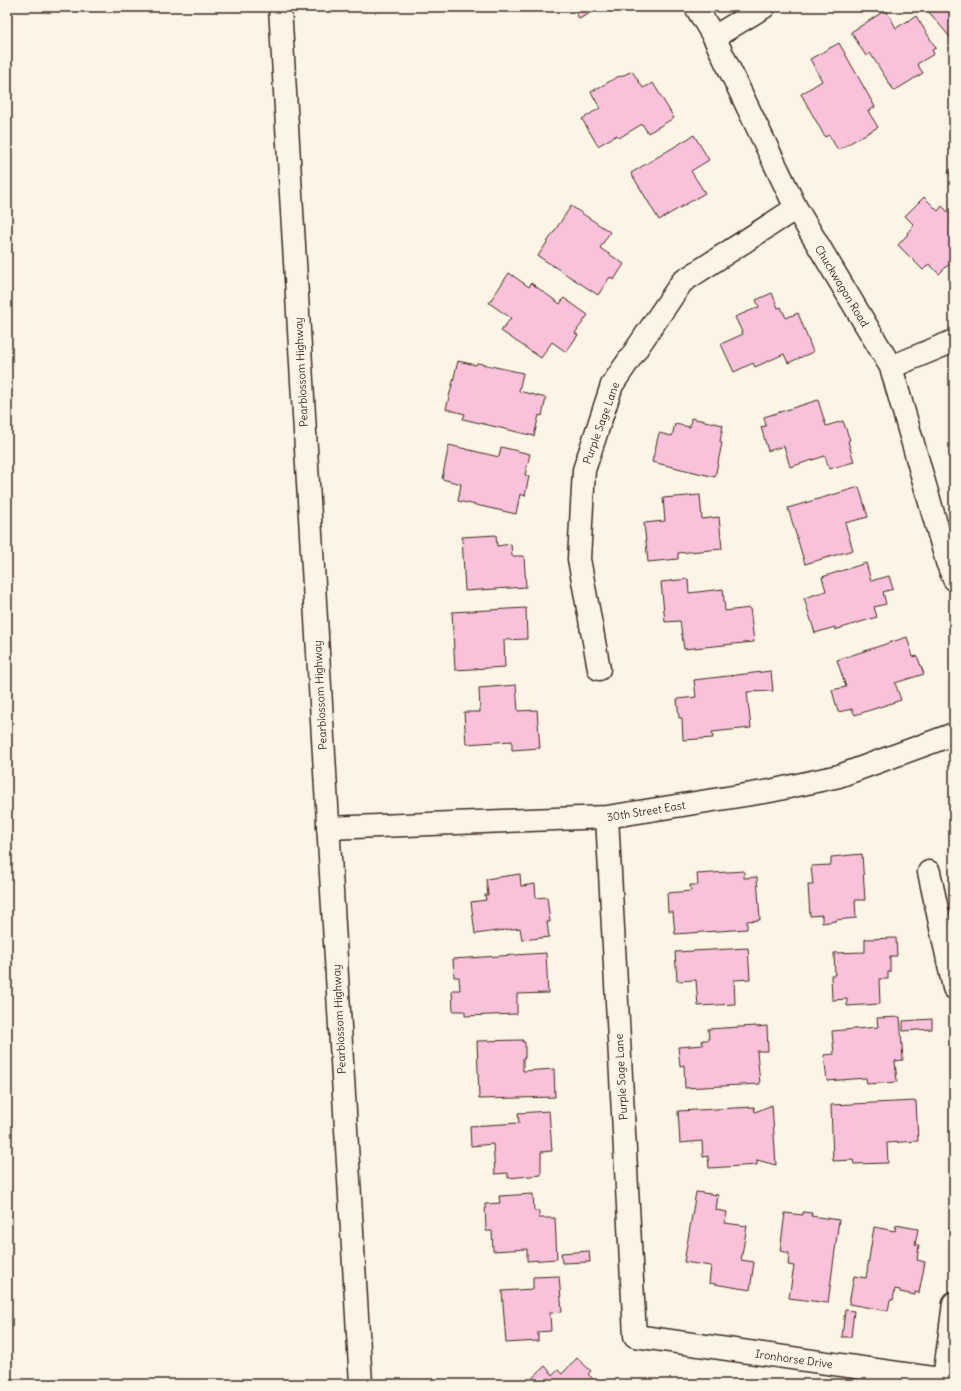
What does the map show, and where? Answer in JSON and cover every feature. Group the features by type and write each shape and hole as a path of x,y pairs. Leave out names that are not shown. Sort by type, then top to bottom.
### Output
{"street":[{"name":"Pearblossom Highway","path":"280,7 361,1384"},
{"name":"Chuckwagon Road","path":"696,7 714,37 796,208 891,367 947,562 954,579"},
{"path":"714,37 764,7"},
{"name":"Purple Sage Lane","path":"599,668 579,559 584,470 612,386 682,282 796,208"},
{"path":"891,367 954,341"},
{"name":"30th Street East","path":"328,828 607,817 770,792 839,776 954,734"},
{"name":"Purple Sage Lane","path":"607,817 635,1336"},
{"path":"929,872 954,988"},
{"path":"949,1380 954,1303"},
{"name":"Ironhorse Drive","path":"635,1336 949,1380"}],"building":[{"path":"573,7 601,7 579,19"},
{"path":"936,7 954,7 954,42 929,12"},
{"path":"886,10 896,28 916,16 936,48 932,50 934,54 917,64 923,73 894,91 870,53 866,56 851,32"},
{"path":"839,43 875,107 868,111 878,127 838,150 829,135 825,137 801,94 822,81 810,59"},
{"path":"632,71 643,88 653,83 674,118 648,133 642,124 619,138 617,135 598,146 582,119 600,108 591,92 619,76 620,77"},
{"path":"694,135 709,160 691,171 705,193 659,220 631,173"},
{"path":"954,166 954,179 948,172"},
{"path":"924,197 938,211 942,206 952,216 950,218 954,221 954,270 948,265 939,274 929,264 923,270 898,245 914,225 905,216"},
{"path":"571,206 610,232 600,248 624,264 614,280 610,277 598,295 538,256"},
{"path":"509,273 529,287 531,283 560,304 564,298 588,315 575,333 578,335 566,352 552,342 541,358 501,331 511,318 489,303"},
{"path":"772,293 778,308 781,307 786,318 798,313 813,352 788,363 784,354 755,367 753,363 734,372 721,344 743,334 735,317 759,307 756,300"},
{"path":"458,361 476,365 477,363 523,373 519,391 546,398 542,416 539,415 534,436 463,419 465,414 446,409"},
{"path":"818,400 826,426 843,421 850,440 848,441 854,462 829,469 825,456 790,467 784,446 768,451 761,427 766,426 764,417"},
{"path":"691,418 723,425 720,442 722,443 715,477 652,462 659,433 672,436 675,424 690,427"},
{"path":"449,445 499,457 501,447 530,454 525,475 529,476 525,496 520,494 516,514 458,501 461,484 442,479"},
{"path":"859,487 868,517 845,523 853,550 805,564 788,508"},
{"path":"700,495 702,519 719,517 722,549 678,553 678,559 648,562 644,523 665,521 663,498"},
{"path":"496,535 497,546 511,544 512,556 524,556 526,587 465,591 462,537"},
{"path":"866,563 871,581 889,576 893,589 883,592 886,604 874,607 877,617 835,630 835,627 815,633 804,598 826,591 822,577"},
{"path":"688,579 689,593 723,589 725,611 750,608 754,642 684,649 680,621 665,622 661,582"},
{"path":"526,608 527,639 504,640 505,667 455,670 452,612"},
{"path":"907,637 913,657 917,656 924,674 895,683 901,700 855,715 852,709 838,712 832,690 846,687 837,660"},
{"path":"771,671 773,691 747,692 751,728 712,732 713,738 683,740 682,718 679,718 677,699 696,697 694,680"},
{"path":"516,685 518,711 537,710 540,748 512,750 512,741 466,744 464,712 480,712 479,688"},
{"path":"862,854 865,900 855,900 856,918 822,923 822,915 810,916 808,885 813,885 811,866 831,865 831,857"},
{"path":"744,871 744,878 757,877 760,920 747,921 747,929 675,934 673,912 668,912 667,893 691,891 690,885 698,885 697,874"},
{"path":"520,874 521,886 535,884 536,898 547,897 550,922 547,922 549,937 522,940 520,928 475,934 471,902 486,900 485,895 488,895 486,879"},
{"path":"896,938 897,956 890,956 890,972 888,972 888,979 879,979 880,1004 847,1006 847,999 832,1000 831,975 835,975 834,953 865,952 865,939"},
{"path":"748,948 750,979 734,980 735,1004 698,1006 696,980 677,981 675,952"},
{"path":"546,953 548,993 517,994 517,1014 465,1016 465,1011 453,1011 452,990 460,990 459,977 454,977 453,959"},
{"path":"900,1017 903,1060 895,1061 897,1082 867,1084 866,1078 827,1081 824,1055 834,1054 832,1031 878,1027 877,1018"},
{"path":"932,1019 932,1029 903,1031 903,1021"},
{"path":"767,1026 768,1051 757,1051 760,1084 685,1088 684,1065 680,1066 678,1047 703,1045 702,1040 709,1040 708,1029"},
{"path":"523,1040 522,1042 525,1042 525,1058 523,1058 523,1071 554,1069 555,1097 479,1099 477,1041"},
{"path":"916,1101 918,1141 887,1143 888,1163 854,1164 853,1160 833,1161 831,1105"},
{"path":"772,1105 776,1165 757,1160 757,1165 709,1168 708,1156 703,1157 702,1141 680,1143 678,1111 754,1107 755,1112"},
{"path":"549,1111 552,1151 541,1152 541,1175 508,1178 508,1173 495,1174 493,1144 471,1146 470,1126 519,1123 518,1113"},
{"path":"696,1192 718,1195 716,1210 727,1212 725,1223 747,1226 741,1260 754,1262 750,1290 709,1283 711,1266 684,1262"},
{"path":"533,1194 534,1211 539,1211 539,1218 555,1218 557,1259 527,1261 527,1249 493,1251 492,1231 486,1231 485,1204 500,1203 499,1196"},
{"path":"803,1212 812,1213 811,1216 839,1220 828,1303 789,1298 794,1266 788,1265 789,1253 780,1251 785,1213 803,1215"},
{"path":"896,1225 918,1229 915,1245 919,1245 917,1260 925,1262 919,1293 915,1292 915,1295 900,1292 900,1290 895,1289 893,1300 890,1300 888,1311 849,1304 854,1276 866,1278 874,1227 895,1231"},
{"path":"589,1251 590,1262 562,1263 561,1253"},
{"path":"559,1276 562,1312 550,1313 551,1331 538,1332 538,1341 506,1343 502,1291 533,1289 533,1277"},
{"path":"845,1310 854,1311 851,1337 842,1337"},
{"path":"7,1323 10,1323 8,1350 7,1350"},
{"path":"577,1358 591,1371 588,1374 598,1384 526,1384 545,1366 553,1375 558,1370 562,1374"}]}
